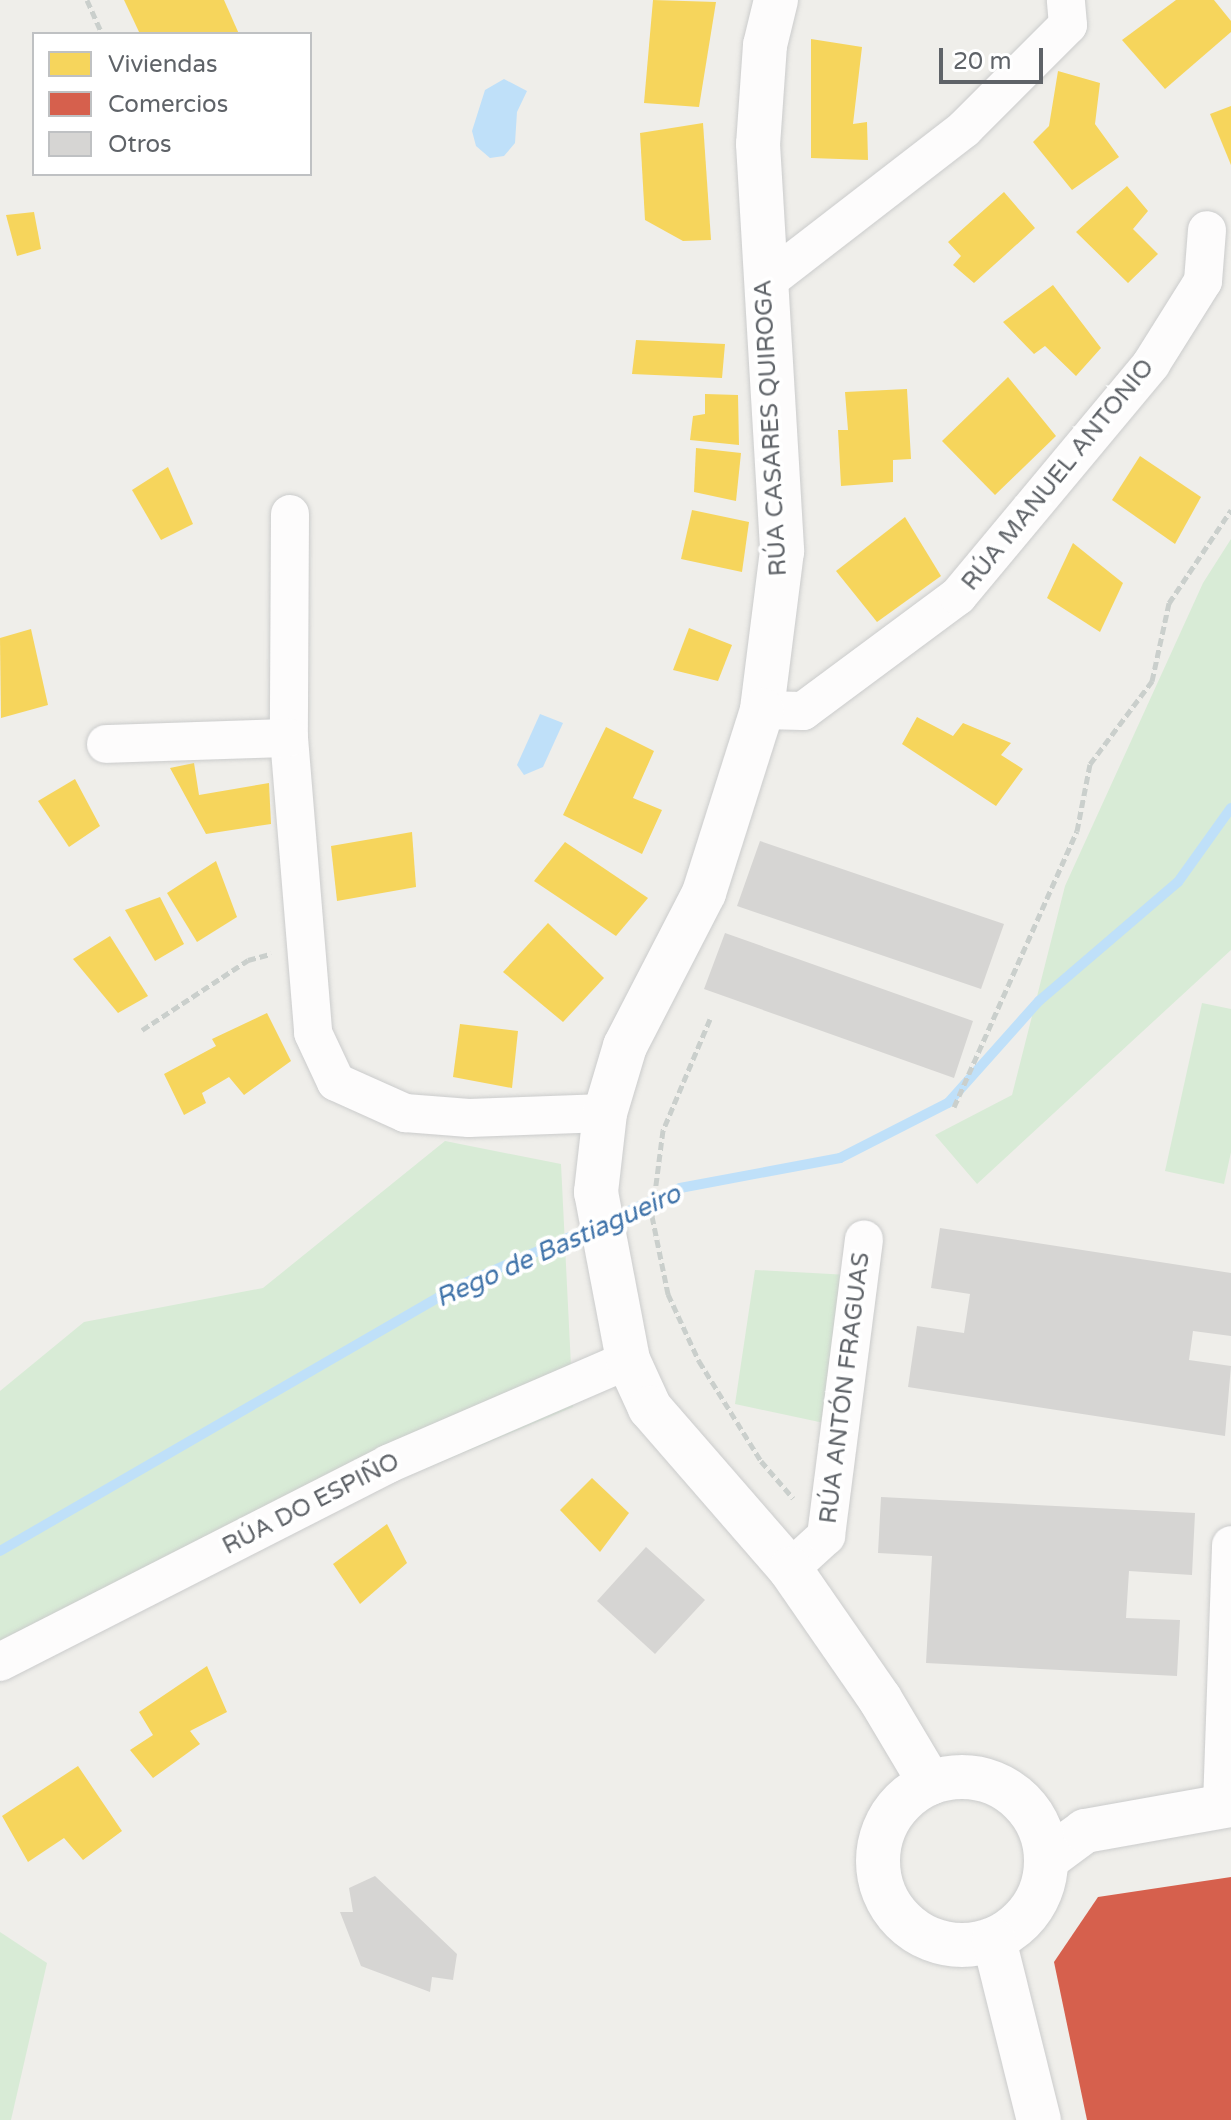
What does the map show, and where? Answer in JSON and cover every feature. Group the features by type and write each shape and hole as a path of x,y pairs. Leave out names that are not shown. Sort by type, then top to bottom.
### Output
{"street":[{"name":"RÚA CASARES QUIROGA","path":"776,0 765,45 758,144 782,551 762,710 704,893 625,1046 605,1113 596,1192 628,1360 650,1408 790,1569 880,1699 930,1783"},
{"path":"765,283 964,129 1068,25 1066,0"},
{"name":"RÚA MANUEL ANTONIO","path":"762,710 803,711 958,596 1151,364 1203,281 1207,230"},
{"path":"290,514 289,738 313,1033 336,1082 405,1113 469,1118 605,1113"},
{"path":"106,744 289,738"},
{"name":"RÚA ANTÓN FRAGUAS","path":"790,1569 826,1536 864,1239"},
{"name":"RÚA DO ESPIÑO","path":"0,1662 388,1464 628,1360"},
{"path":"1047,1859 1085,1831 1226,1805 1231,1545"},
{"path":"958,1777 987,1780 1013,1793 1033,1815 1047,1859 1033,1908 1016,1927 994,1940 968,1946 941,1944 897,1916 884,1894 878,1868 890,1817 907,1797 930,1783 958,1777"},
{"path":"1033,1815 1085,1831"},
{"path":"994,1940 1039,2120"}],"path":[{"path":"87,0 101,32"},
{"path":"954,1107 1077,831 1090,764 1152,681 1169,603 1231,510"},
{"path":"142,1030 248,960 306,945"},
{"path":"710,1019 663,1130 652,1216 668,1294 699,1361 761,1461 826,1536"}],"green space":[{"path":"1231,539 1231,950 977,1184 935,1135 1012,1095 1065,886 1203,583"},
{"path":"1202,1003 1231,1009 1231,1152 1224,1184 1165,1171"},
{"path":"445,1141 561,1164 573,1407 255,1540 0,1672 0,1391 84,1322 263,1288"},
{"path":"755,1270 849,1275 824,1423 735,1404"},
{"path":"0,1932 47,1963 11,2120 0,2120"}],"water":[{"path":"504,79 527,91 517,112 515,143 504,156 490,158 476,146 472,131 485,90"},
{"path":"540,714 563,723 543,767 524,775 517,765"}],"building: Viviendas":[{"path":"124,0 224,0 238,32 139,32"},
{"path":"653,0 716,2 699,107 644,103"},
{"path":"1176,0 1214,0 1231,21 1231,32 1165,89 1122,40"},
{"path":"811,39 862,47 853,124 867,122 868,160 811,158"},
{"path":"1058,71 1100,83 1095,124 1119,157 1072,190 1033,142 1049,126"},
{"path":"1231,106 1231,165 1210,114"},
{"path":"703,123 711,240 683,241 645,220 640,133"},
{"path":"1127,186 1148,211 1133,229 1158,254 1128,283 1076,232"},
{"path":"1004,192 1035,228 974,283 953,265 961,256 948,242"},
{"path":"34,212 41,249 17,256 6,215"},
{"path":"1053,285 1101,348 1076,376 1045,346 1034,354 1003,322"},
{"path":"636,340 725,344 722,378 632,374"},
{"path":"1008,377 1056,436 995,495 942,441"},
{"path":"907,389 911,459 893,460 893,482 841,486 838,430 848,430 845,392"},
{"path":"705,394 738,395 739,445 690,440 693,416 705,414"},
{"path":"696,448 741,453 736,501 694,492"},
{"path":"1140,456 1201,497 1175,544 1112,500"},
{"path":"168,467 193,524 161,540 132,490"},
{"path":"692,510 749,522 742,572 681,559"},
{"path":"905,517 941,576 877,622 836,571"},
{"path":"1073,543 1123,583 1100,632 1047,598"},
{"path":"689,628 732,645 718,681 673,670"},
{"path":"31,629 48,705 1,718 0,638"},
{"path":"917,717 953,736 963,723 1011,743 1001,755 1023,769 996,806 902,744"},
{"path":"606,727 654,751 633,798 662,810 642,854 563,815"},
{"path":"194,763 199,795 269,783 271,824 206,834 170,768"},
{"path":"75,779 100,826 69,847 38,801"},
{"path":"412,832 416,887 337,901 331,846"},
{"path":"565,842 648,898 616,936 534,881"},
{"path":"216,861 237,917 197,942 167,893"},
{"path":"160,897 184,944 155,961 125,910"},
{"path":"548,923 604,978 563,1022 503,972"},
{"path":"110,936 148,996 118,1013 73,959"},
{"path":"267,1013 291,1061 244,1095 229,1077 202,1093 206,1103 184,1115 164,1074 216,1046 212,1039"},
{"path":"460,1024 518,1031 512,1088 453,1077"},
{"path":"592,1478 629,1513 600,1552 560,1510"},
{"path":"387,1524 407,1563 360,1604 333,1564"},
{"path":"207,1666 227,1712 190,1731 200,1744 153,1778 130,1750 153,1735 139,1712"},
{"path":"78,1766 122,1831 83,1860 64,1838 28,1862 2,1816"}],"building: Comercios":[{"path":"1231,1877 1231,2120 1087,2120 1054,1962 1098,1897"}],"building: Otros":[{"path":"760,841 1004,924 981,989 737,906"},
{"path":"725,933 973,1021 954,1078 704,989"},
{"path":"940,1228 1231,1273 1231,1336 1193,1331 1189,1360 1231,1366 1225,1436 908,1387 917,1326 964,1333 970,1294 931,1288"},
{"path":"881,1497 1195,1513 1192,1575 1129,1571 1126,1618 1180,1620 1177,1676 926,1663 932,1556 878,1553"},
{"path":"646,1547 705,1600 655,1654 597,1601"},
{"path":"375,1876 457,1954 453,1980 432,1977 430,1992 361,1966 340,1912 353,1912 349,1888"}],"waterway":[{"name":"Rego de Bastiagueiro","path":"613,1218 680,1188 840,1158 948,1103 1039,1001 1178,882 1231,808"},
{"name":"Rego de Bastiagueiro","path":"0,1551 458,1286 591,1228"}]}
